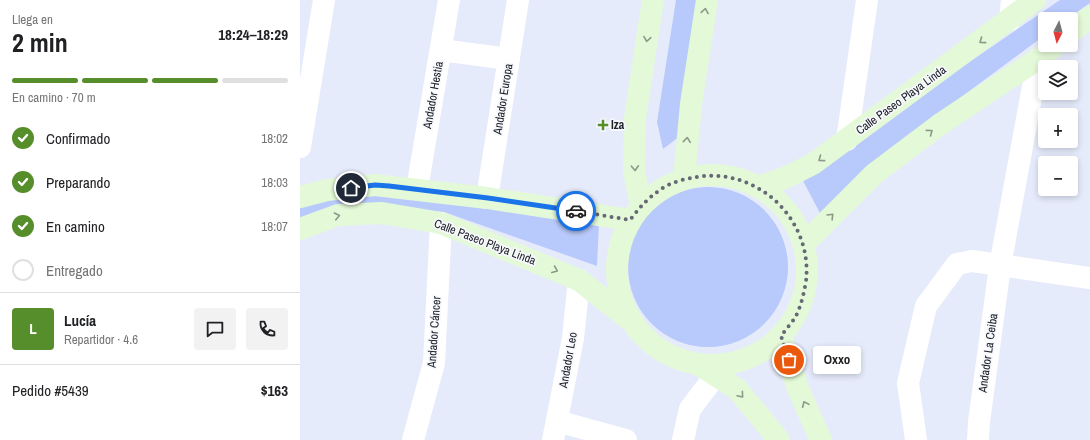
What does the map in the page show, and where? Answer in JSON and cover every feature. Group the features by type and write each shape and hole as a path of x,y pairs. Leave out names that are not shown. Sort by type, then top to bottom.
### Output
{"street":[{"path":"300,147 324,0"},
{"name":"Andador Hestia","path":"417,190 449,0"},
{"name":"Andador Europa","path":"488,198 518,0"},
{"path":"636,212 634,171 635,118 653,0"},
{"path":"684,179 691,104 707,0"},
{"path":"847,140 867,0"},
{"name":"Calle Paseo Playa Linda","path":"758,187 787,177 813,164 847,140 1011,10 1035,0"},
{"path":"1078,26 1090,17"},
{"path":"441,50 509,59"},
{"path":"804,244 874,174 938,125 1047,52"},
{"name":"Andador La Ceiba","path":"978,440 978,422 1000,266 1038,59"},
{"path":"706,370 757,354 781,336 796,316 804,293 808,268 804,244 794,221 778,202 758,187 734,178 709,175 684,179 661,189 636,212 617,253 618,288 630,321 648,342 672,356 706,370 737,389 779,440"},
{"path":"300,197 327,190 375,185 488,198 636,212"},
{"name":"Calle Paseo Playa Linda","path":"300,229 338,215 382,213 441,222 579,280 630,321"},
{"name":"Andador Cáncer","path":"413,440 434,363 441,222"},
{"path":"916,440 908,383 926,306 957,264 972,261 1090,278"},
{"name":"Andador Leo","path":"555,431 573,338 579,280"},
{"path":"781,336 798,389 821,440"},
{"path":"683,440 690,409 706,370"},
{"path":"555,431 626,440"}],"shaded area":[{"path":"676,0 700,0 680,136 663,149 657,122"},
{"path":"1060,0 1090,0 1090,3 1077,12 1042,12"},
{"path":"1038,15 1038,40 864,169 822,217 801,177"},
{"path":"700,187 716,187 731,190 746,196 765,210 779,229 782,236 787,251 787,283 782,298 779,305 765,324 746,338 731,344 716,347 700,347 685,344 670,338 651,324 646,318 637,305 631,290 628,275 628,259 631,244 637,229 651,210 657,205 670,196 685,190"},
{"path":"381,188 599,223 597,266 444,212 382,205 300,220 300,201"}],"way so far":[{"path":"576,211 630,220 641,205 661,189 684,179 709,175 734,178 758,187 778,202 794,221 804,244 808,268 804,293 796,316 781,336 789,360"}],"place":[{"name":"Iza","path":"603,125"},
{"name":"Oxxo","path":"789,360"}],"route":[{"path":"351,188 375,185 389,186 488,198 576,211"}]}
